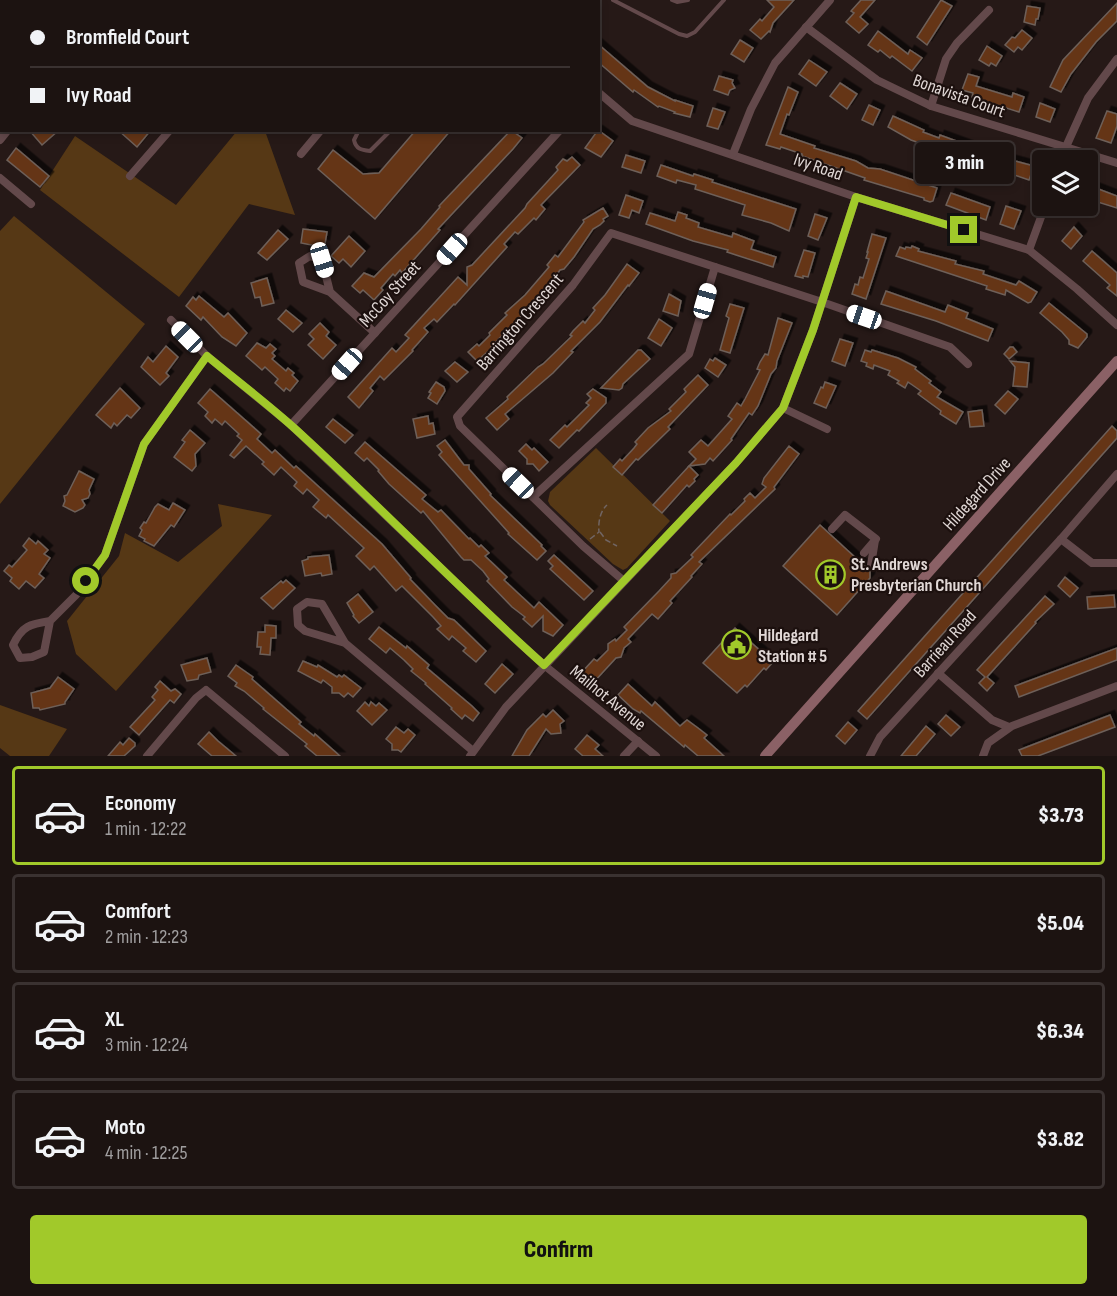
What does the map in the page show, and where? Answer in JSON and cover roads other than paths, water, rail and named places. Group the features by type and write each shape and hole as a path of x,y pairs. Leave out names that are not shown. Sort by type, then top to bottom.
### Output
{"street":[{"path":"733,154 751,109 775,63 830,0"},
{"path":"931,106 946,59 957,43 989,10"},
{"name":"Bonavista Court","path":"806,27 877,80 931,106 1117,163"},
{"path":"1064,150 1088,98 1117,59"},
{"name":"Ivy Road","path":"600,94 632,121 856,197 1029,250 1117,325"},
{"path":"130,176 168,132"},
{"path":"301,154 319,132"},
{"name":"McCoy Street","path":"291,425 558,132"},
{"path":"0,178 31,204"},
{"path":"345,643 304,631 298,626 297,609 307,602 322,604 345,643 471,754 506,707 736,463 783,408 813,330 856,197"},
{"path":"1029,250 1041,216"},
{"name":"Barrington Crescent","path":"624,581 582,546 460,426 457,417 573,285 611,233 822,302 950,347 968,364"},
{"path":"330,292 322,260 310,256 299,263 303,282 330,292 375,333"},
{"path":"533,497 689,354 715,267"},
{"name":"Mailhot Avenue","path":"171,320 207,356 291,425 379,507 440,569 544,665 656,756"},
{"path":"50,621 34,624 19,632 13,645 21,658 32,657 44,652 50,621 76,595 105,555 144,444 207,356"},
{"name":"Hildegard Drive","path":"765,756 1117,361"},
{"path":"783,408 827,429"},
{"name":"Barrieau Road","path":"870,756 880,737 1061,539 1117,474"},
{"path":"832,529 846,515 876,539"},
{"path":"864,552 876,539"},
{"path":"872,565 876,539"},
{"path":"1061,539 1092,563 1117,563"},
{"path":"938,673 992,720 1009,727"},
{"path":"983,756 988,743 1009,727 1117,686"},
{"path":"147,756 196,698 206,690 285,756"},
{"path":"624,756 638,741"}],"lane":[{"path":"613,0 687,36 695,32 724,0"},
{"path":"672,0 677,2 688,0"},
{"path":"358,132 354,140 355,145 359,149 370,151 389,132"}],"place":[{"name":"St. Andrews Presbyterian Church","path":"830,574"},
{"name":"Hildegard Station # 5","path":"737,645"}]}
